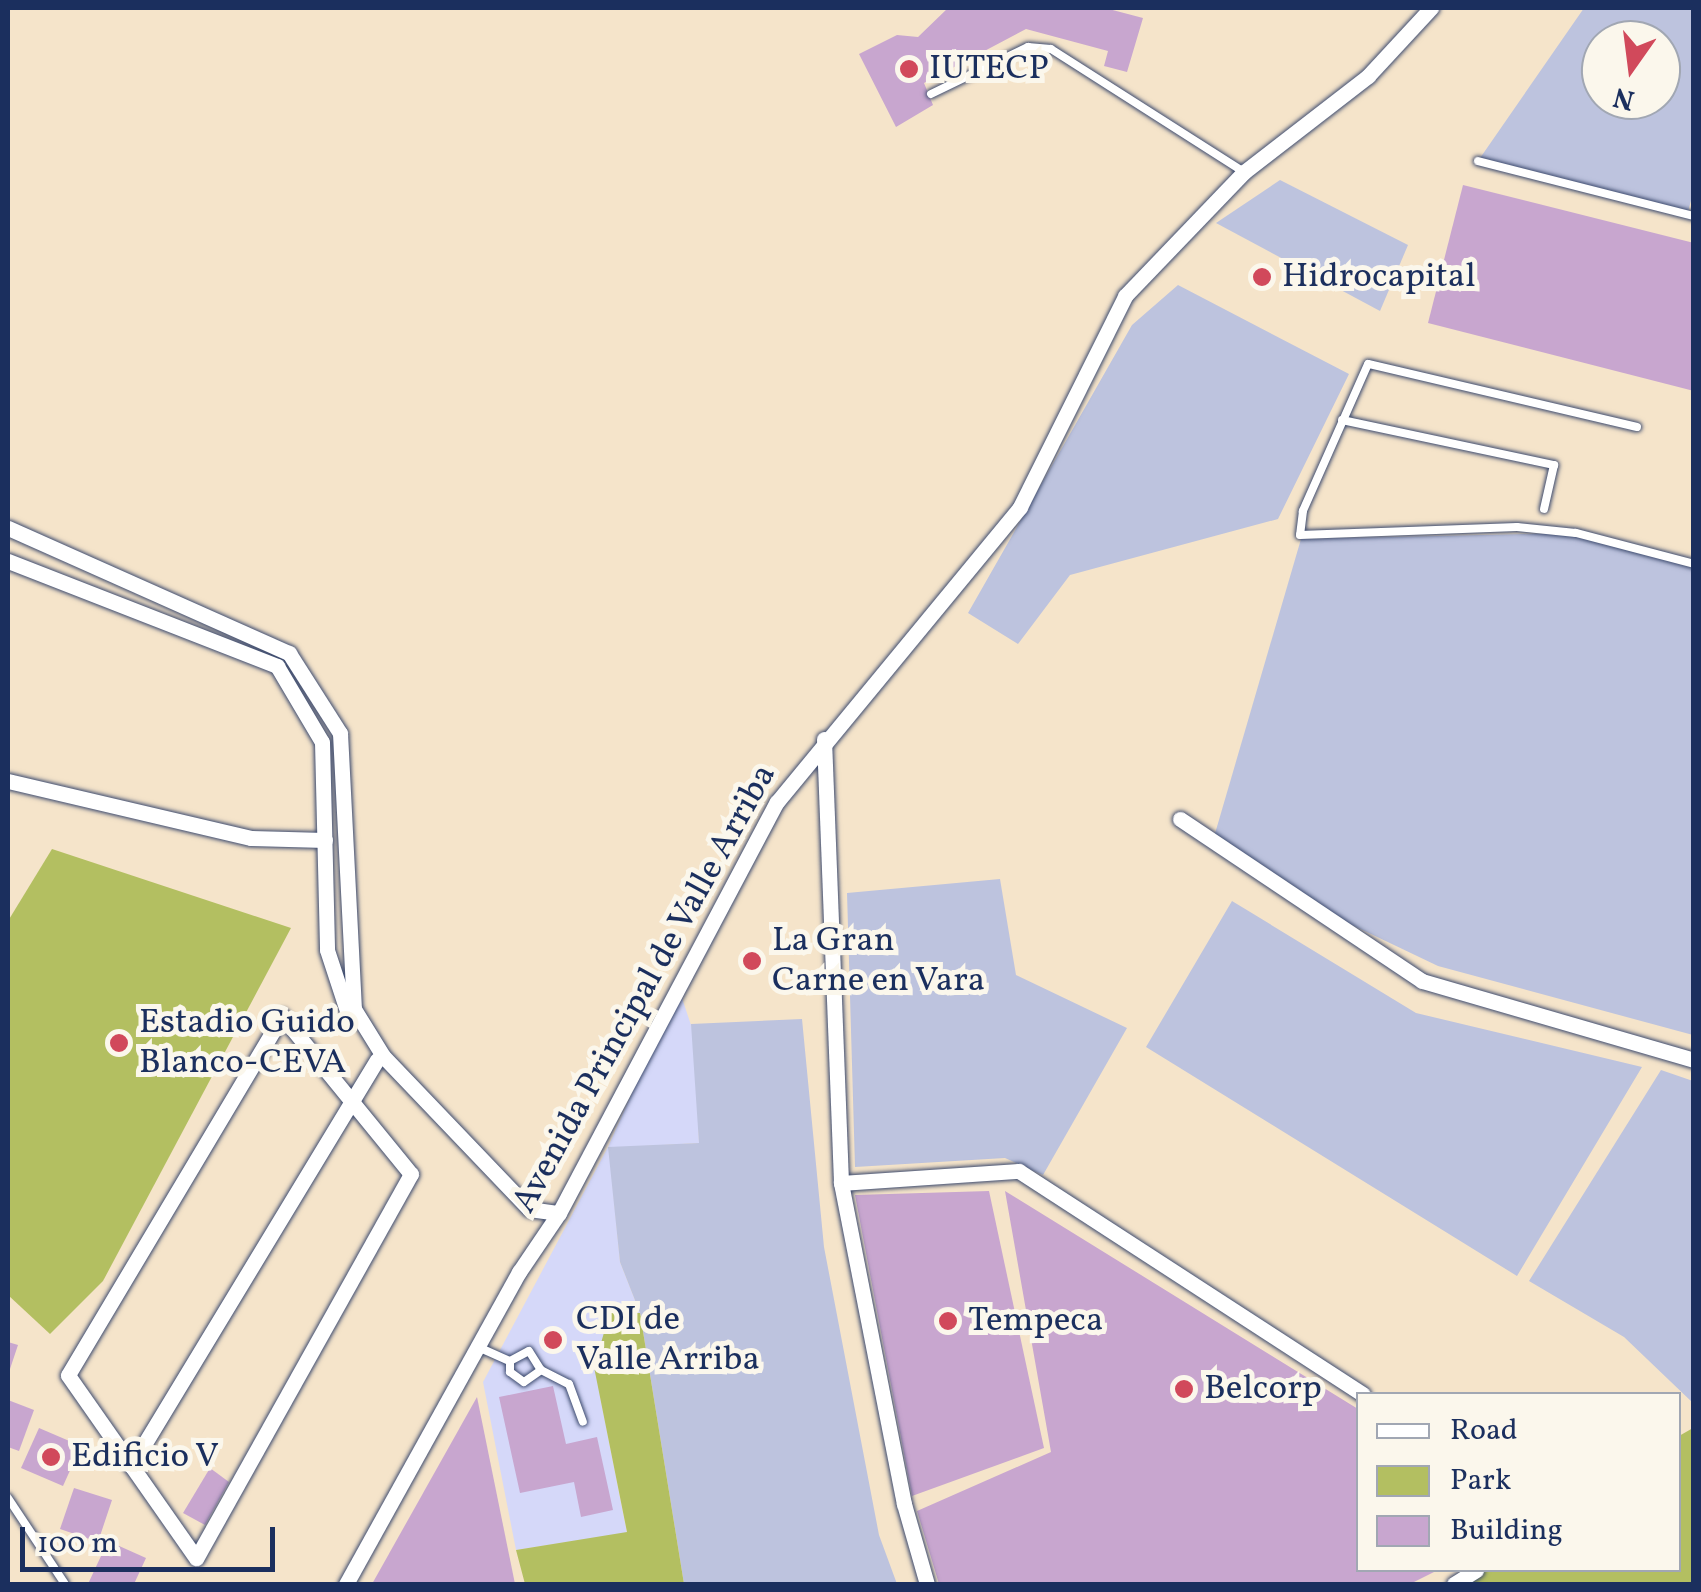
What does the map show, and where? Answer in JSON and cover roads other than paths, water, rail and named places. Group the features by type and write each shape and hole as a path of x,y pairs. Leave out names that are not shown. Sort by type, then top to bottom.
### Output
{"street":[{"name":"Avenida Principal de Valle Arriba","path":"346,1584 477,1346 555,1217 778,802 824,739 1020,506 1124,296 1244,172 1368,76 1431,8"},
{"path":"8,528 289,653 340,732 354,1009 383,1056 529,1208 555,1217"},
{"path":"8,561 277,666 322,742 327,950 347,1012 377,1060 499,1191 526,1216 555,1217"},
{"path":"824,739 841,1183 904,1504 927,1584"},
{"path":"8,781 251,838 326,840"},
{"path":"1180,819 1422,981 1694,1060"},
{"path":"282,1016 348,1099 411,1174 196,1558 68,1375 282,1016"},
{"path":"132,1466 348,1099 377,1060"},
{"path":"841,1183 1019,1172 1361,1392"}],"lane":[{"path":"932,94 1028,47 1050,49 1244,172"},
{"path":"1478,161 1694,216"},
{"path":"1638,427 1368,364 1303,511 1300,535 1517,528 1576,533 1694,564"},
{"path":"1342,420 1554,465 1544,509"},
{"path":"477,1346 510,1361 530,1352 541,1370 569,1384 582,1422"},
{"path":"510,1361 513,1377 524,1382 541,1370"},
{"path":"8,1498 65,1584"}],"place":[{"name":"IUTECP","path":"909,69"},
{"name":"Hidrocapital","path":"1262,277"},
{"name":"La Gran Carne en Vara","path":"752,961"},
{"name":"Estadio Guido Blanco-CEVA","path":"119,1043"},
{"name":"Tempeca","path":"948,1321"},
{"name":"CDI de Valle Arriba","path":"553,1340"},
{"name":"Belcorp","path":"1184,1389"},
{"name":"Edificio V","path":"51,1457"}]}
